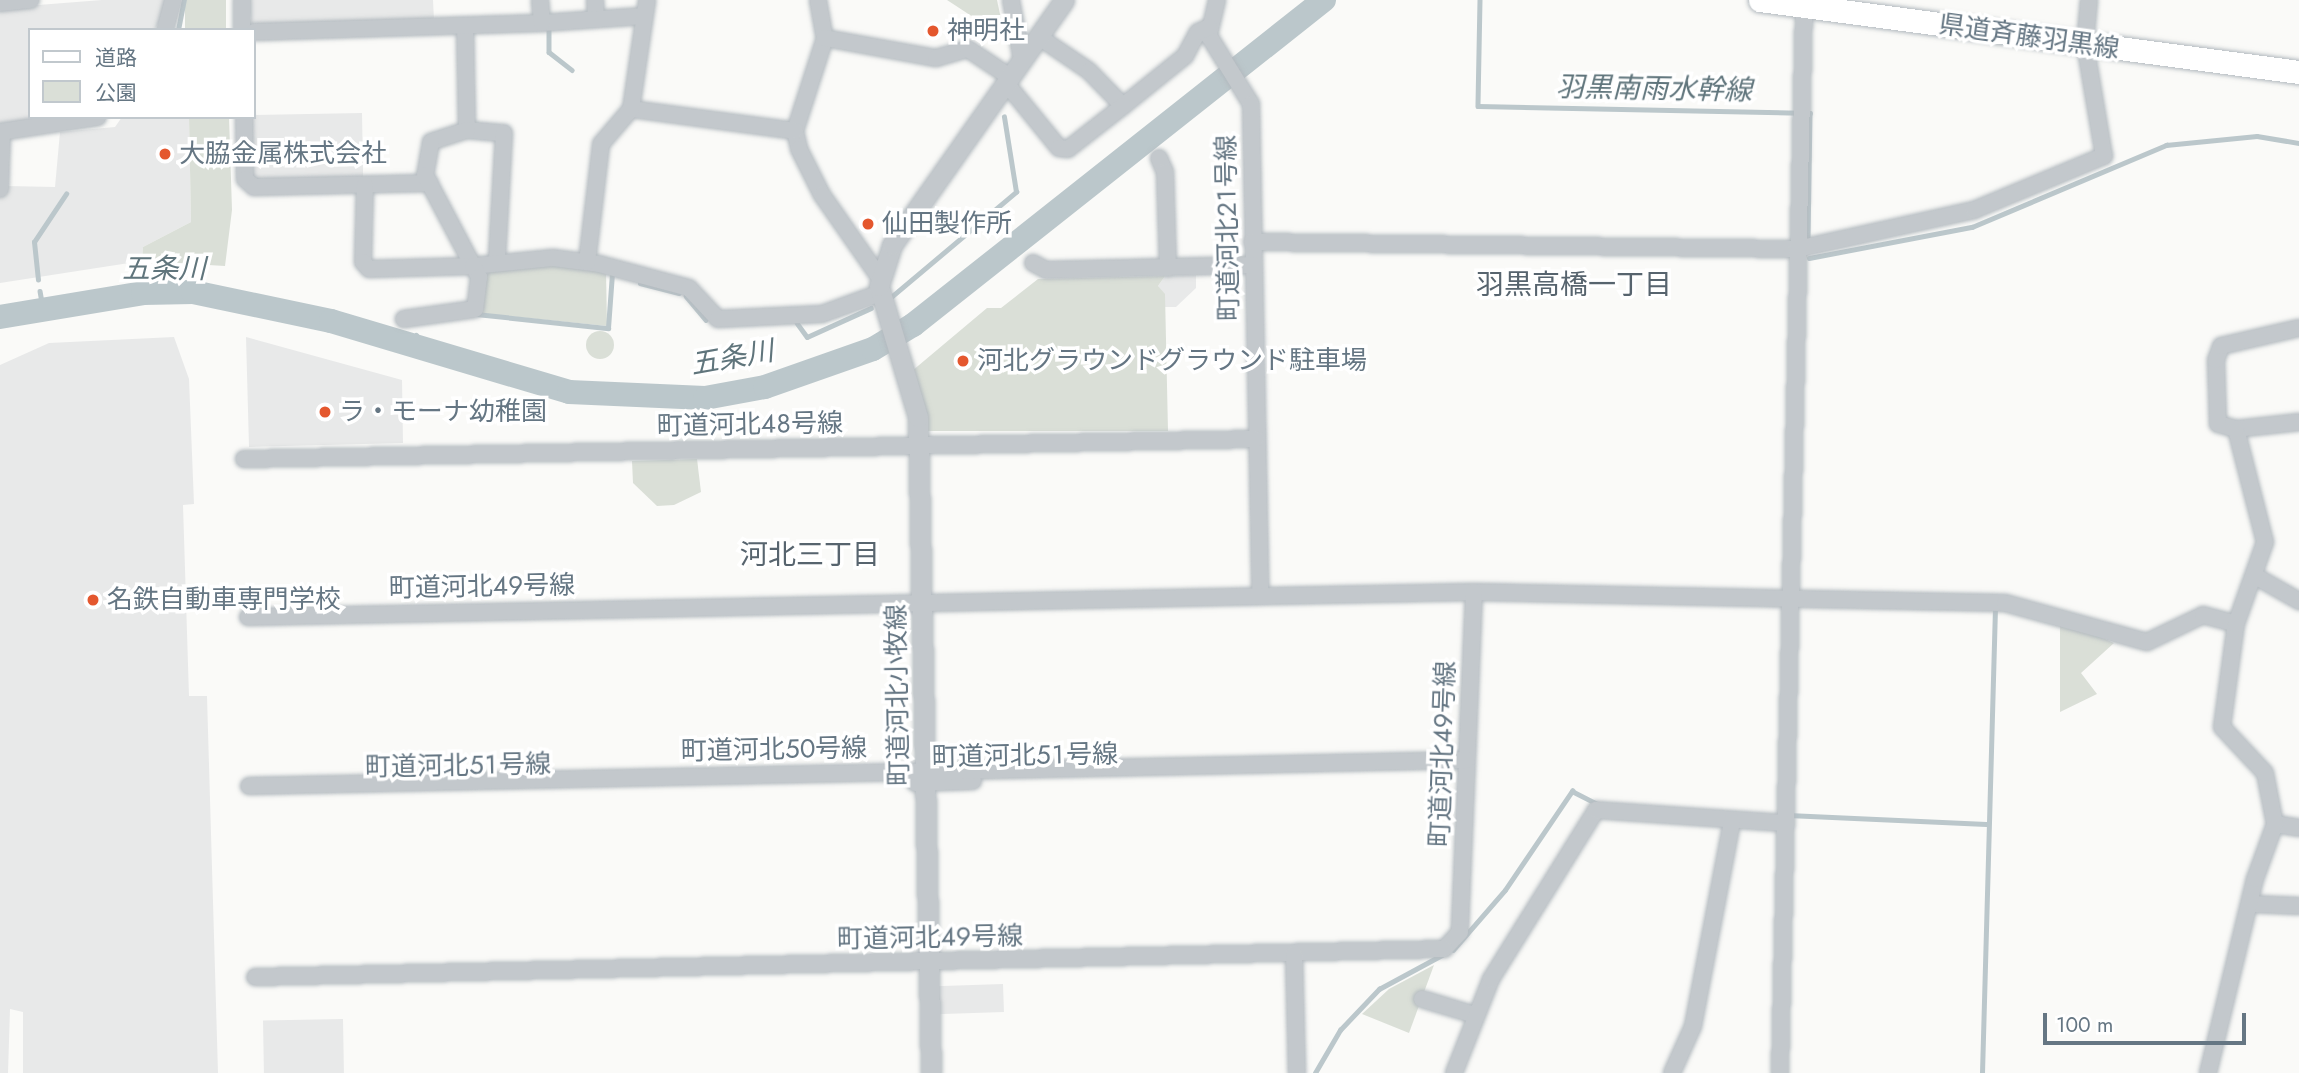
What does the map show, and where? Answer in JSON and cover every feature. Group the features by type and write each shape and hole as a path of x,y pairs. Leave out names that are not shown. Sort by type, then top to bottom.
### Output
{"main road":[{"name":"県道斉藤羽黒線","path":"1760,0 2299,72"}],"street":[{"path":"0,3 31,0"},
{"path":"166,28 173,18 173,0"},
{"path":"242,0 242,28"},
{"path":"540,0 542,23"},
{"path":"595,0 596,19"},
{"path":"818,0 825,38 796,131 822,195 882,294"},
{"path":"1011,0 1022,60"},
{"path":"882,294 892,244 1064,0"},
{"path":"825,38 936,58 968,49 1008,80 1059,148 1068,149 1185,56 1198,32 1209,27 1217,0"},
{"path":"1252,242 1797,249 1974,210 2104,156 2085,44 2089,0"},
{"path":"1780,1073 1783,823 1804,7"},
{"path":"256,32 542,23 596,19 645,8 631,109 601,144 587,262"},
{"path":"466,26 467,130"},
{"name":"町道河北２１号線","path":"1209,27 1215,45 1245,88 1253,265 1260,595"},
{"path":"1039,37 1089,71 1123,106"},
{"path":"631,109 796,131"},
{"path":"0,189 1,132 85,119"},
{"path":"244,119 245,179 254,187 430,183"},
{"path":"404,319 475,310 479,277 430,183 425,150 467,130 504,133 497,260"},
{"path":"1158,158 1165,172 1168,268"},
{"path":"365,185 363,262 369,269 473,266 497,260 587,262 689,288 718,319 822,314 882,294"},
{"path":"1033,264 1046,270 1253,265"},
{"name":"町道河北小牧線","path":"882,294 917,408 931,1073"},
{"path":"2299,328 2221,346 2214,386 2218,424 2236,429 2299,422"},
{"path":"2208,1073 2274,824 2259,762 2222,727 2236,624 2265,542 2236,429"},
{"name":"町道河北４８号線","path":"244,458 1256,439"},
{"path":"2255,576 2299,601"},
{"path":"1474,592 1789,594 2005,603 2147,642 2203,615 2236,624"},
{"name":"町道河北４９号線","path":"248,617 1474,592 1460,932 1452,944 1294,954 255,977"},
{"name":"町道河北５０号線","path":"250,786 925,777 1467,760"},
{"path":"1454,1073 1475,1015 1595,810 1783,823"},
{"path":"1672,1073 1693,1026 1732,821"},
{"path":"2274,824 2299,828"},
{"path":"2252,904 2299,906"},
{"path":"1294,954 1297,1073"},
{"path":"1422,999 1475,1015"}],"shaded area":[{"path":"102,0 166,0 166,12 155,28 28,28 28,119 59,119 0,126 0,8"},
{"path":"248,0 433,0 434,20 252,25"},
{"path":"362,113 363,177 251,179 250,119 256,119 256,115"},
{"path":"121,119 189,119 191,222 143,247 142,261 0,283 0,195 6,195 7,186 55,187 60,132 115,127"},
{"path":"1196,275 1196,288 1176,307 1165,307 1158,286 1165,276"},
{"name":"名鉄自動車専門学校","path":"174,337 189,379 194,504 183,505 189,696 207,696 218,1073 23,1073 23,1012 10,1009 8,1073 0,1073 0,365 49,343"},
{"name":"ラ・モーナ幼稚園","path":"246,337 402,380 403,443 249,447"},
{"path":"1003,984 1004,1012 936,1014 935,986"},
{"path":"343,1019 344,1073 264,1073 263,1020"}],"green space":[{"path":"185,0 226,0 226,28 185,28"},
{"path":"947,0 997,0 1005,38"},
{"path":"189,119 229,119 232,210 225,266 142,261 143,247 191,222"},
{"path":"550,262 606,271 607,326 479,313 485,277 494,266"},
{"path":"1165,276 1158,286 1165,294 1168,431 926,431 912,371 987,308 1001,308 1038,279"},
{"path":"600,331 610,335 614,345 610,355 600,359 590,355 586,345 590,335"},
{"path":"697,459 701,492 674,505 657,506 633,483 632,461"},
{"path":"2060,620 2114,643 2081,673 2097,694 2060,712"},
{"path":"1434,965 1409,1033 1362,1014 1389,989"}],"waterway":[{"path":"178,28 184,0"},
{"name":"五条川","path":"0,317 143,293 193,292 331,321 569,392 705,398 765,387 873,349 913,325 1324,0"},
{"name":"羽黒南雨水幹線","path":"1480,0 1478,106 1810,113 1808,239"},
{"path":"549,26 549,52 572,70"},
{"path":"890,298 1016,192 1004,117"},
{"name":"羽黒南雨水幹線","path":"1809,258 1972,227 2166,145 2257,136 2299,143"},
{"path":"38,280 34,242 66,194"},
{"path":"476,314 608,328 612,274"},
{"path":"640,283 679,293"},
{"path":"40,291 43,308"},
{"path":"686,296 706,320"},
{"path":"797,323 807,337 871,308"},
{"name":"五条川","path":"410,348 416,335"},
{"path":"1982,1073 1995,608"},
{"path":"1453,950 1505,890 1572,791 1598,804"},
{"path":"1788,815 1986,824"},
{"path":"1315,1073 1340,1030 1379,989 1442,955"}],"place":[{"name":"神明社","path":"933,31"},
{"name":"大脇金属株式会社","path":"165,154"},
{"name":"仙田製作所","path":"868,224"},
{"name":"河北グラウンドグラウンド駐車場","path":"963,361"},
{"name":"ラ・モーナ幼稚園","path":"325,412"},
{"name":"名鉄自動車専門学校","path":"93,600"}],"district":[{"name":"羽黒高橋一丁目","path":"1574,285"},
{"name":"河北三丁目","path":"810,555"}]}
